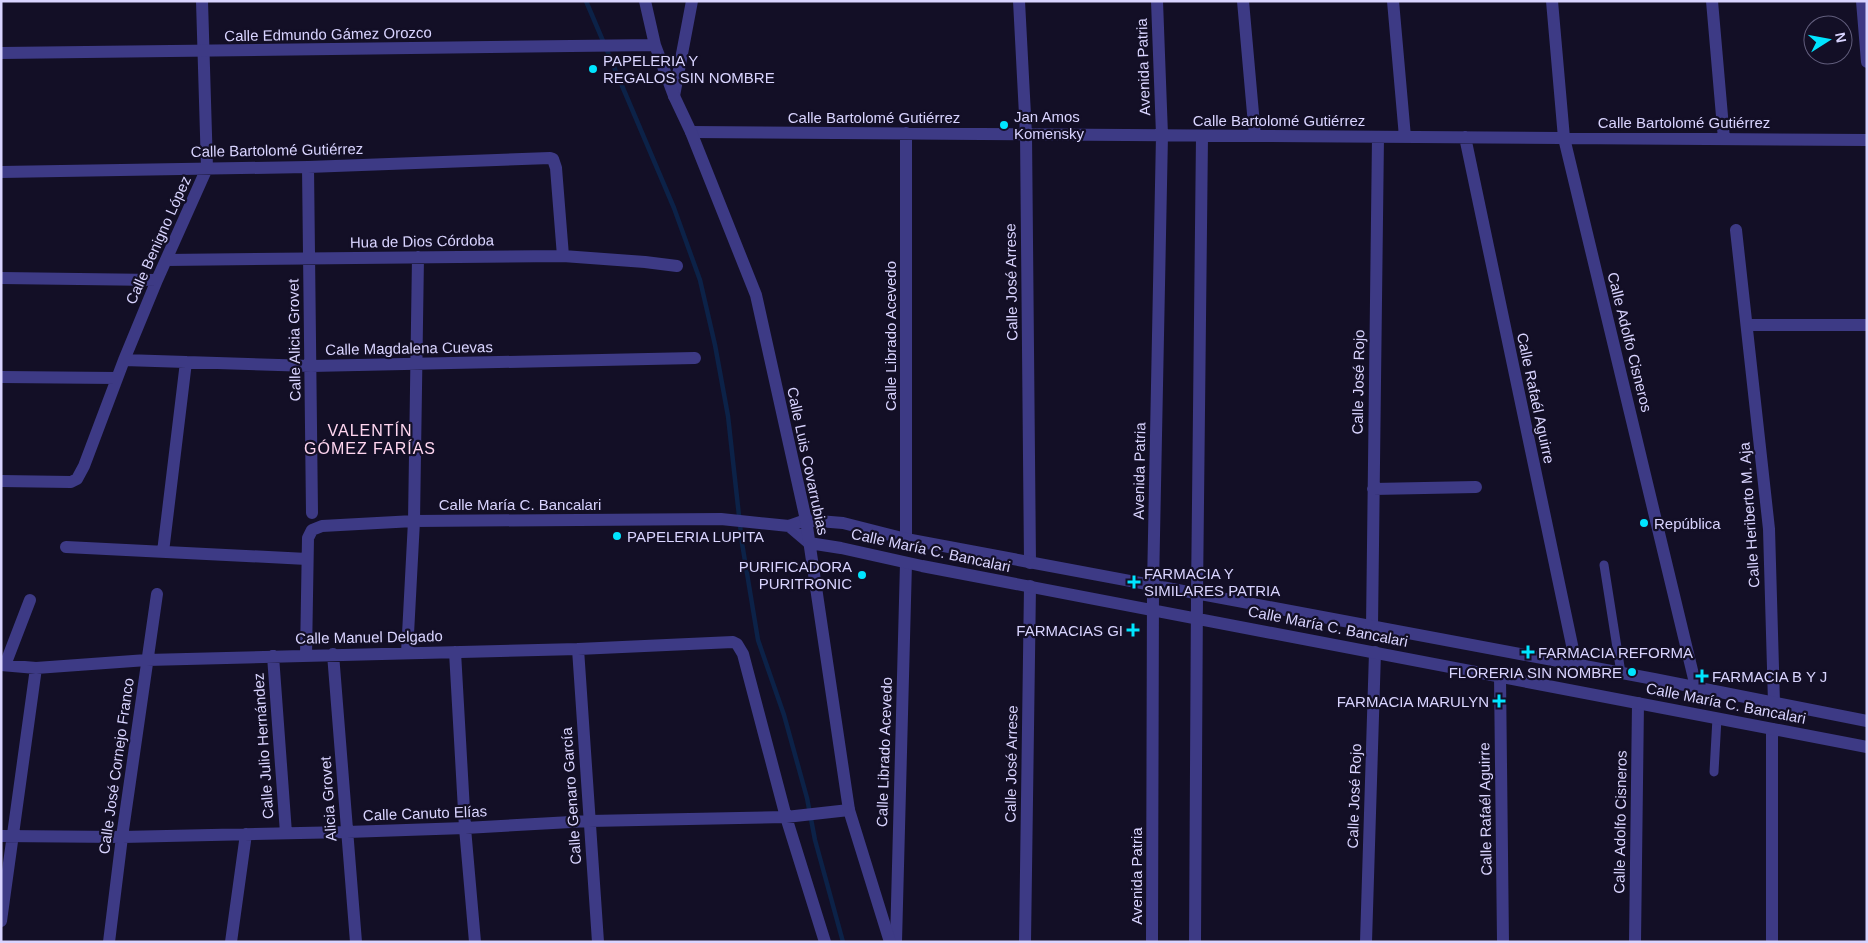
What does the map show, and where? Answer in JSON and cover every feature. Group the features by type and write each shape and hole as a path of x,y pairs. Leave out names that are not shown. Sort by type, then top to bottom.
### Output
{"street":[{"name":"Calle Benigno López","path":"1,481 64,483 77,479 84,466 157,280 207,168 202,1"},
{"name":"Calle Luis Covarrubias","path":"645,1 655,45 674,96 691,132 756,295 806,520 850,810 890,942"},
{"path":"674,96 692,1"},
{"name":"Calle José Arrese","path":"1019,1 1026,134 1030,563"},
{"name":"Avenida Patria","path":"1152,942 1152,610 1162,135 1157,1"},
{"path":"1243,1 1255,136"},
{"path":"1393,1 1405,137"},
{"name":"Calle Adolfo Cisneros","path":"1552,1 1564,138 1696,687"},
{"path":"1712,1 1724,139"},
{"path":"1862,1 1867,62"},
{"name":"Calle Edmundo Gámez Orozco","path":"1,53 655,45"},
{"name":"Calle Bartolomé Gutiérrez","path":"691,132 1867,140"},
{"name":"Calle Librado Acevedo","path":"906,134 906,539"},
{"path":"1195,942 1196,618 1202,136"},
{"name":"Calle José Rojo","path":"1372,627 1378,137"},
{"name":"Calle Rafaél Aguirre","path":"1465,137 1576,664"},
{"name":"Calle Bartolomé Gutiérrez","path":"1,172 553,159 556,168 563,256"},
{"name":"Calle Alicia Grovet","path":"308,166 312,513"},
{"name":"Calle Heriberto M. Aja","path":"1736,230 1769,529 1774,703"},
{"name":"Hua de Dios Córdoba","path":"166,260 563,256 678,266"},
{"path":"407,653 414,521 418,257"},
{"path":"1,278 157,280"},
{"path":"1747,325 1867,325"},
{"name":"Calle Magdalena Cuevas","path":"124,360 310,366 694,358"},
{"path":"163,552 186,362"},
{"path":"1,377 117,378"},
{"path":"1373,489 1476,487"},
{"name":"Calle María C. Bancalari","path":"307,560 308,538 312,530 322,526 414,521 721,519 784,525 806,520 844,523 906,539 1030,563 1576,664 1867,721"},
{"path":"784,525 809,543"},
{"name":"Calle María C. Bancalari","path":"809,543 1867,746"},
{"path":"66,547 307,560 306,655"},
{"name":"Calle Librado Acevedo","path":"896,942 906,563"},
{"name":"Calle José Arrese","path":"1026,942 1030,586"},
{"name":"Calle José Cornejo Franco","path":"109,942 157,594"},
{"path":"3,665 30,600"},
{"name":"Calle Manuel Delgado","path":"3,665 36,668 147,660 456,652 729,641 737,644 742,654 789,816"},
{"name":"Calle Genaro García","path":"578,648 598,942"},
{"path":"456,652 465,828 475,942"},
{"name":"Calle José Rojo","path":"1366,942 1375,652"},
{"name":"Alicia Grovet","path":"334,654 356,942"},
{"name":"Calle Julio Hernández","path":"273,656 286,833"},
{"path":"1,921 7,836 36,668"},
{"name":"Calle Rafaél Aguirre","path":"1500,676 1503,942"},
{"name":"Calle Adolfo Cisneros","path":"1635,942 1638,703"},
{"path":"1772,729 1772,942"},
{"name":"Calle Canuto Elías","path":"7,836 122,837 347,832 589,821 789,816 850,810"},
{"path":"789,816 825,942"},
{"name":"Calle Julio Hernández","path":"231,942 246,834"}],"lane":[{"path":"1604,564 1621,673"},
{"path":"1714,772 1717,718"}],"waterway":[{"path":"586,1 674,208 700,280 715,345 728,416 742,543 758,640 784,715 843,942"}],"place":[{"name":"PAPELERIA Y REGALOS SIN NOMBRE","path":"593,69"},
{"name":"Jan Amos Komensky","path":"1004,125"},
{"name":"República","path":"1644,523"},
{"name":"PAPELERIA LUPITA","path":"617,536"},
{"name":"PURIFICADORA PURITRONIC","path":"862,575"},
{"name":"FARMACIA Y SIMILARES PATRIA","path":"1134,582"},
{"name":"FARMACIAS GI","path":"1133,630"},
{"name":"FARMACIA REFORMA","path":"1528,652"},
{"name":"FLORERIA SIN NOMBRE","path":"1632,672"},
{"name":"FARMACIA B Y J","path":"1702,676"},
{"name":"FARMACIA MARULYN","path":"1499,701"}],"district":[{"name":"VALENTÍN GÓMEZ FARÍAS","path":"370,439"}]}
